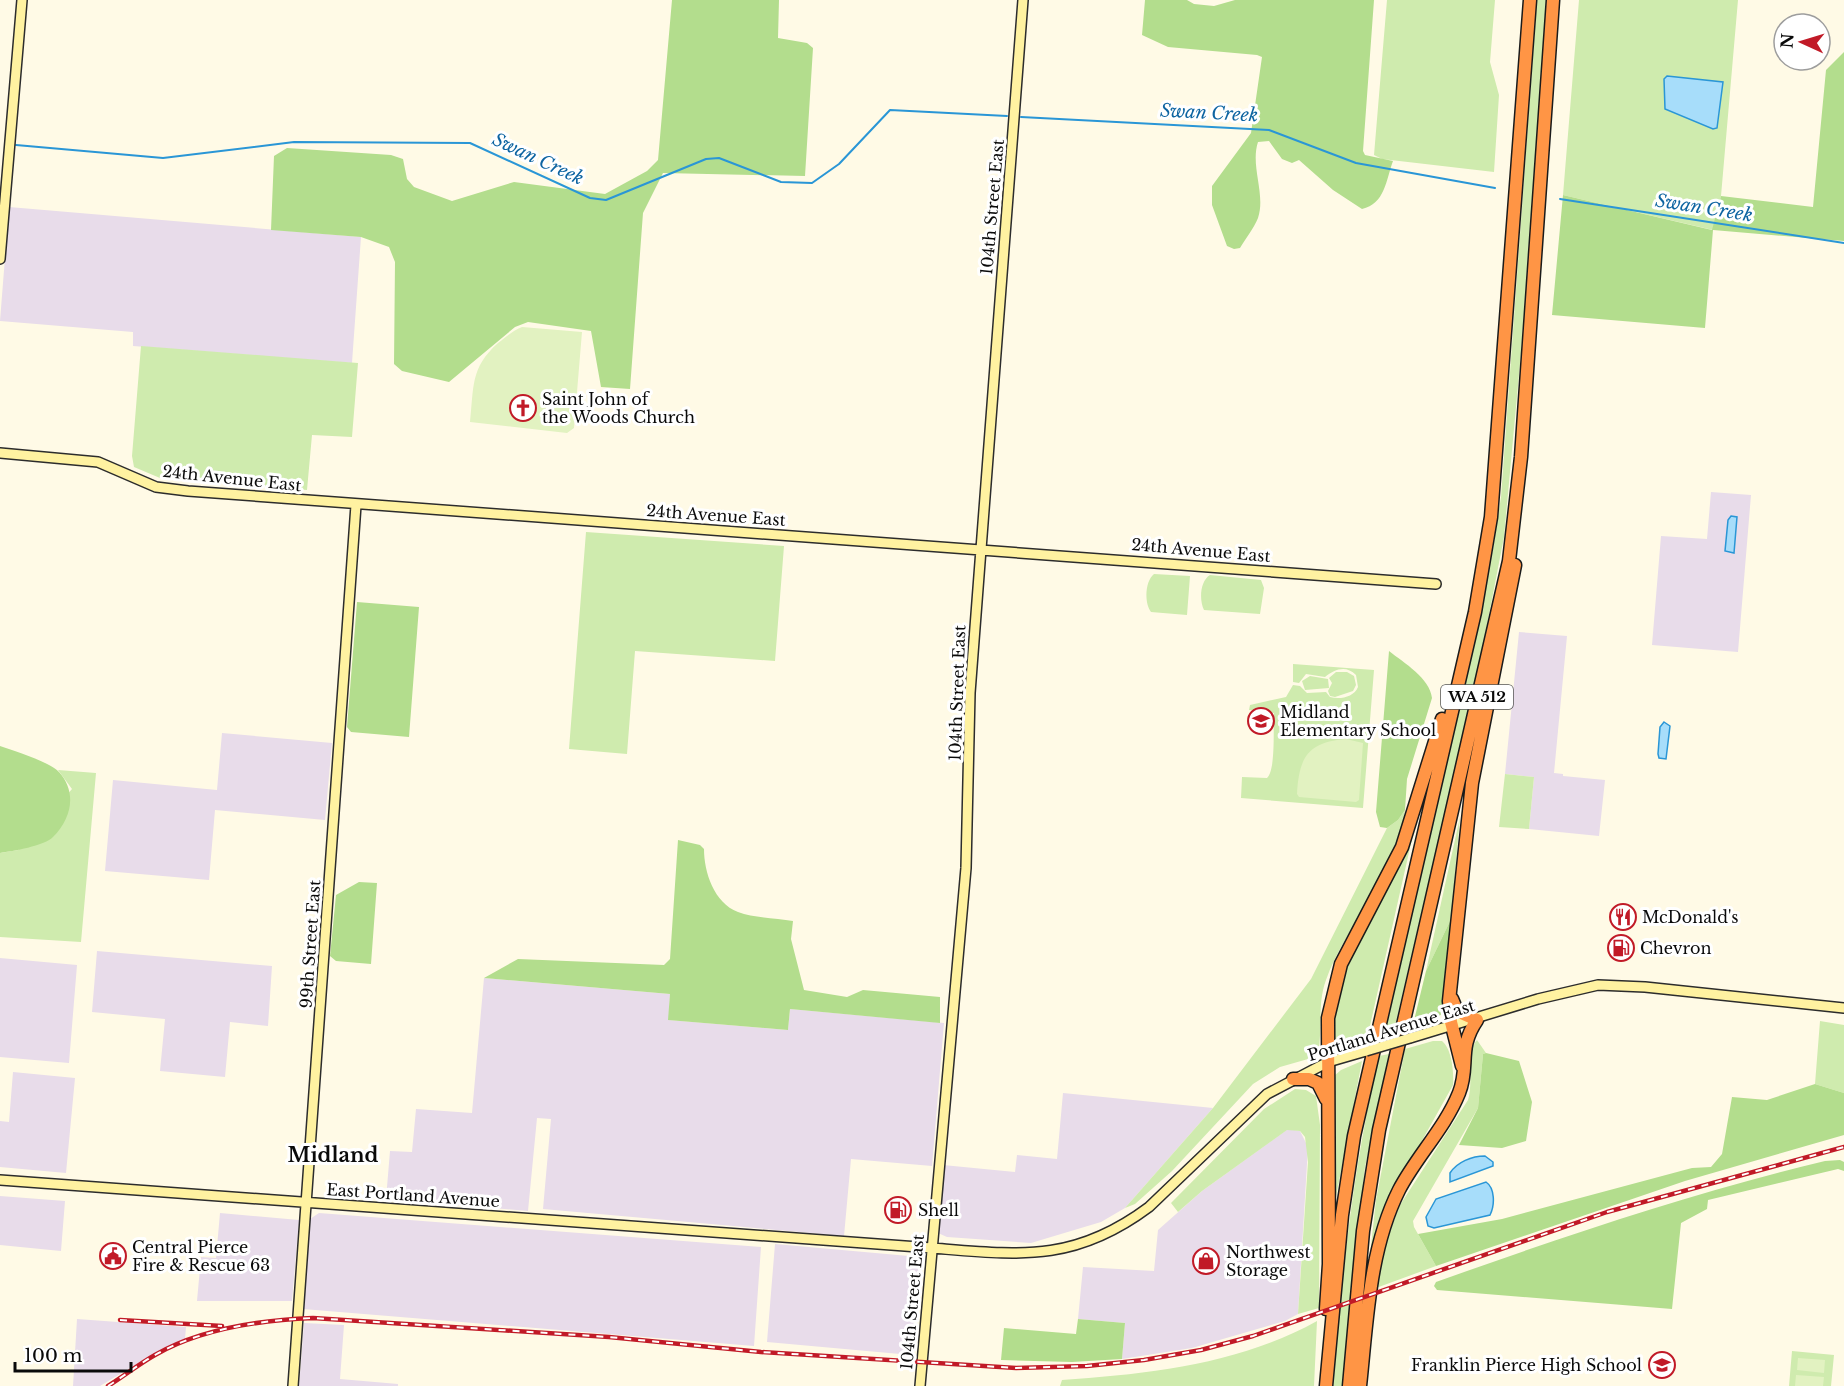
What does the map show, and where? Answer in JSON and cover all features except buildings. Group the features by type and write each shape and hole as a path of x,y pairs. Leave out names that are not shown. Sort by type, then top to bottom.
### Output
{"highway":[{"name":"WA 512","path":"1326,1386 1342,1215 1354,1136 1475,612 1494,491 1530,0"},
{"name":"WA 512","path":"1349,1386 1363,1231 1379,1130 1509,561 1518,498 1553,0"},
{"path":"1360,1386 1371,1284 1385,1223 1400,1187 1455,1102 1463,1078 1452,1026 1450,981 1472,783 1514,572 1518,542 1518,498"},
{"path":"1320,1386 1329,1264 1328,1018 1337,974 1402,847 1475,612"},
{"path":"1450,981 1454,1007 1461,1014 1477,1020 1464,1043 1462,1066"},
{"path":"1293,1079 1309,1079 1318,1083 1324,1090 1328,1110"}],"street":[{"path":"0,259 22,0"},
{"name":"104th Street East","path":"920,1386 966,868 970,693 1023,0"},
{"name":"24th Avenue East","path":"0,453 98,462 126,476 167,489 356,505 1436,584"},
{"name":"99th Street East","path":"293,1386 356,505"},
{"name":"Portland Avenue East","path":"824,1240 1039,1253 1086,1242 1114,1230 1149,1207 1267,1094 1293,1079 1328,1062 1477,1020 1568,991 1604,985 1844,1008"},
{"name":"East Portland Avenue","path":"0,1180 824,1240"}],"shaded area":[{"path":"9,207 361,237 352,363 133,346 133,332 0,321"},
{"path":"1711,492 1751,495 1738,652 1652,645 1661,536 1707,539"},
{"path":"1519,632 1567,636 1554,773 1605,780 1599,836 1529,829 1534,777 1505,774"},
{"path":"222,733 332,743 325,820 215,810 209,880 105,871 113,780 217,790"},
{"path":"97,951 272,966 268,1026 230,1022 225,1077 160,1071 165,1019 92,1012"},
{"path":"0,958 77,965 69,1063 0,1057"},
{"path":"484,978 670,994 669,1020 788,1030 790,1009 944,1023 932,1166 851,1159 844,1236 543,1209 551,1119 537,1118 528,1211 386,1199 390,1151 412,1152 416,1109 472,1113"},
{"path":"13,1072 75,1078 66,1173 0,1167 0,1121 9,1122"},
{"path":"1063,1093 1213,1108 1125,1208 1101,1222 1031,1243 947,1237 938,1233 943,1165 1015,1172 1017,1155 1057,1159"},
{"path":"1288,1129 1300,1131 1308,1147 1298,1314 1285,1321 1192,1348 1122,1359 1125,1323 1078,1319 1083,1267 1154,1271 1158,1230 1202,1191"},
{"path":"0,1196 65,1201 61,1251 0,1245"},
{"path":"220,1213 299,1220 292,1301 197,1301 201,1257 216,1258"},
{"path":"319,1213 761,1247 754,1346 303,1309 310,1219"},
{"path":"775,1244 920,1257 911,1355 767,1342"},
{"path":"77,1319 186,1327 185,1339 162,1349 100,1386 73,1386"},
{"path":"304,1323 344,1325 340,1379 398,1384 398,1386 299,1386"}],"green space":[{"path":"672,0 779,0 778,38 807,43 813,48 805,176 663,173 643,213 630,389 601,387 591,331 528,322 515,327 449,382 402,371 394,364 395,262 389,247 361,237 271,230 274,156 287,148 391,155 403,159 407,179 414,187 452,201 514,182 605,194 647,171 658,160"},
{"path":"1145,0 1187,0 1194,4 1214,6 1235,0 1374,0 1363,151 1365,155 1393,161 1384,190 1376,202 1362,209 1333,190 1299,160 1292,163 1282,159 1269,141 1258,142 1256,161 1260,209 1258,218 1240,248 1234,249 1227,246 1212,205 1212,186 1251,133 1262,57 1168,47 1142,35"},
{"path":"1387,0 1495,0 1490,62 1499,95 1494,172 1382,159 1374,155"},
{"path":"1537,0 1546,0 1521,353 1504,537 1480,661 1392,1039 1383,1042 1493,549 1501,497"},
{"path":"1579,0 1738,0 1721,196 1713,230 1563,195","holes":["1667,76 1723,82 1717,128"]},
{"path":"1844,52 1844,241 1713,230 1705,328 1552,315 1563,195 1712,230 1721,196 1813,207 1826,72 1832,72 1832,64"},
{"path":"522,327 582,332 574,428 567,433 470,422 473,388 482,361 498,343"},
{"path":"141,346 358,363 352,437 312,435 307,490 160,478 134,467 132,456"},
{"path":"586,532 784,546 775,661 635,651 627,754 569,749"},
{"path":"1154,574 1190,576 1187,615 1151,612 1146,592"},
{"path":"1210,575 1261,580 1264,588 1260,614 1204,610 1201,591"},
{"path":"357,602 419,607 409,737 351,732 347,727"},
{"path":"1389,651 1427,684 1432,698 1407,779 1405,810 1398,820 1387,828 1380,827 1376,812"},
{"path":"1293,664 1374,670 1363,808 1241,798 1242,777 1267,778 1273,758 1274,713 1249,710 1250,705 1286,697 1293,685 1300,686 1307,693 1326,692 1330,697 1338,698 1350,695 1358,687 1356,675 1344,669 1325,677 1306,674 1299,683 1293,682"},
{"path":"1336,672 1347,672 1354,676 1356,685 1353,691 1335,697 1330,696 1328,691 1332,683 1329,678"},
{"path":"1310,676 1328,679 1329,688 1305,690 1302,681"},
{"path":"1346,739 1363,743 1359,800 1356,802 1299,797 1297,794 1300,770 1308,754 1323,744"},
{"path":"0,746 48,764 59,772 68,788 70,805 64,822 49,840 0,853"},
{"path":"58,770 96,773 81,942 0,937 0,853 18,850 72,789"},
{"path":"1505,774 1534,777 1529,829 1499,827"},
{"path":"1405,810 1394,853 1326,980 1322,998 1318,1053 1315,1057 1280,1067 1253,1084 1172,1171 1135,1204 1125,1208 1213,1108 1311,979 1387,828 1398,820"},
{"path":"1460,817 1451,919 1426,971"},
{"path":"1414,830 1365,1048 1340,1050 1335,1044 1333,1029 1334,1009 1344,969 1394,877"},
{"path":"678,840 700,845 704,849 708,877 717,894 730,908 751,916 793,921 791,939 804,990 847,997 863,990 940,997 940,1023 790,1009 788,1030 668,1020 670,994 484,978 518,959 664,965 670,959"},
{"path":"359,882 377,883 371,964 336,961 330,956 336,895"},
{"path":"1451,919 1443,1012 1432,1025 1411,1033 1426,971"},
{"path":"1820,1021 1844,1025 1844,1093 1815,1084"},
{"path":"1477,1040 1486,1053 1483,1054 1478,1108 1413,1221 1414,1227 1436,1266 1376,1288 1385,1245 1400,1205 1468,1100 1471,1052"},
{"path":"1433,1041 1442,1041 1448,1049 1453,1067 1453,1085 1395,1189 1369,1264 1376,1200 1405,1049"},
{"path":"1389,1054 1365,1167 1342,1386 1333,1386 1340,1303 1355,1180 1379,1056"},
{"path":"1483,1054 1519,1061 1532,1102 1526,1141 1502,1148 1459,1145 1478,1108"},
{"path":"1362,1061 1332,1218 1334,1076 1341,1070"},
{"path":"1815,1084 1844,1093 1844,1135 1685,1181 1436,1266 1418,1234 1502,1219 1692,1168 1711,1167 1722,1154 1732,1097 1767,1100"},
{"path":"1295,1089 1306,1090 1316,1096 1320,1125 1319,1308 1298,1314 1308,1162 1305,1137 1300,1131 1287,1130 1202,1191 1178,1212 1171,1203 1264,1109"},
{"path":"1825,1161 1844,1162 1844,1171 1838,1169 1708,1200 1707,1209 1681,1223 1672,1309 1437,1290 1434,1286 1436,1282 1629,1216 1726,1187"},
{"path":"1078,1319 1125,1323 1122,1359 1072,1362 1001,1360 1004,1328 1076,1334"},
{"path":"1317,1321 1314,1386 1060,1386 1062,1380 1161,1370 1226,1357 1288,1336"},
{"path":"1792,1351 1834,1355 1831,1386 1789,1386"},
{"path":"1798,1358 1825,1360 1824,1373 1797,1370"},
{"path":"1796,1375 1824,1377 1823,1386 1795,1386"}],"water":[{"path":"1667,76 1723,82 1717,128 1713,129 1665,109 1664,79"},
{"path":"1731,516 1737,517 1734,553 1725,551 1728,520"},
{"path":"1664,722 1670,726 1666,759 1659,758 1658,754 1660,727"},
{"path":"1485,1156 1493,1162 1493,1166 1450,1182 1450,1173 1461,1163 1470,1158"},
{"path":"1486,1182 1491,1188 1493,1197 1490,1215 1434,1228 1428,1226 1426,1217 1436,1199"}],"waterway":[{"name":"Swan Creek","path":"16,145 163,158 294,142 470,143 590,198 606,200 706,159 719,158 781,182 812,183 839,164 890,110 1007,116"},
{"name":"Swan Creek","path":"1021,117 1269,130 1356,163 1495,188"},
{"name":"Swan Creek","path":"1560,199 1844,243"}],"railway":[{"path":"108,1386 155,1355 211,1332 273,1321 313,1318 609,1337 761,1352 1016,1368 1087,1366 1144,1360 1201,1350 1253,1336 1607,1212 1844,1147"},
{"path":"120,1320 222,1326"}],"place":[{"name":"Saint John of the Woods Church","path":"523,408"},
{"name":"Midland Elementary School","path":"1261,721"},
{"name":"McDonald's","path":"1623,917"},
{"name":"Chevron","path":"1621,948"},
{"name":"Shell","path":"898,1210"},
{"name":"Central Pierce Fire & Rescue 63","path":"113,1256"},
{"name":"Northwest Storage","path":"1206,1261"},
{"name":"Franklin Pierce High School","path":"1662,1365"}],"district":[{"name":"Midland","path":"333,1155"}]}
